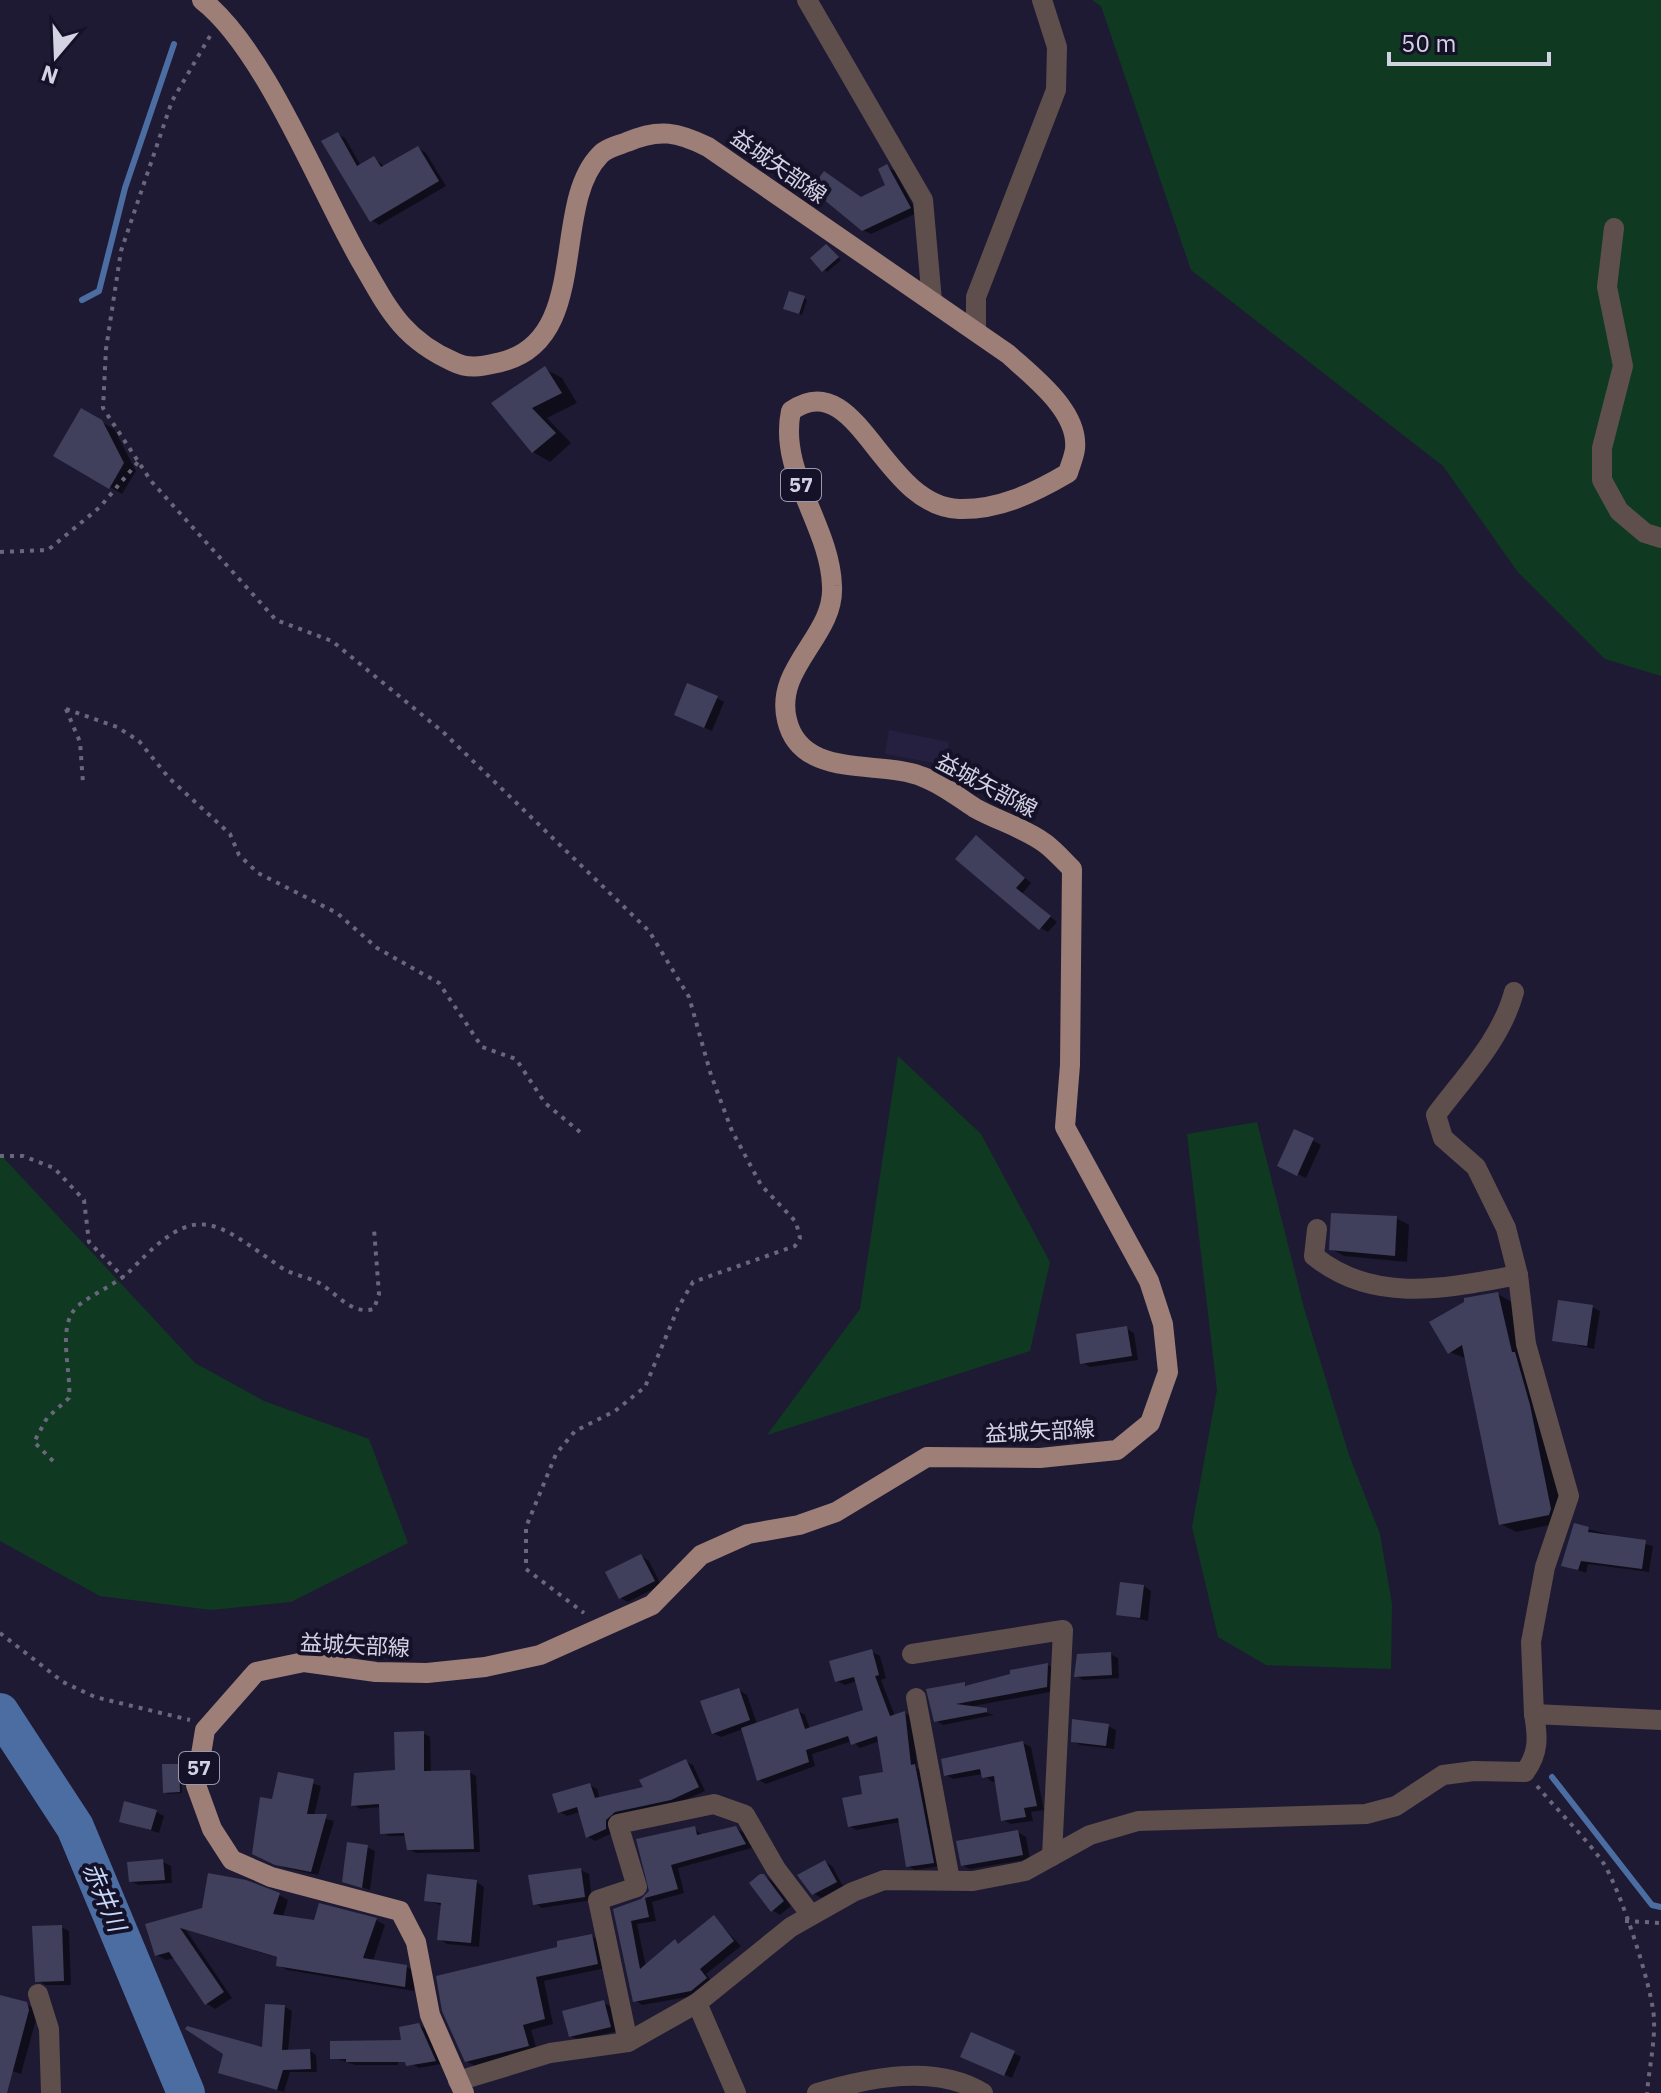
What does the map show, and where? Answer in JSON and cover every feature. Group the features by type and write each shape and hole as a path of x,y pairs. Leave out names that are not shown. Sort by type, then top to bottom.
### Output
{"main road":[{"name":"益城矢部線","path":"202,0 222,16 267,84 332,211 396,323 428,349 467,369 511,360 538,339 556,316 585,177 601,153 644,134 681,133 708,147 976,331 1040,383 1069,419 1076,447 1068,473 1025,498 957,509 926,500 904,484 843,410 821,399 804,401 791,411 787,431 791,453 828,558 832,605 785,691 787,722 806,751 828,761 919,775 1046,844 1072,869 1070,1065 1065,1127 1149,1281 1163,1324 1168,1372 1150,1423 1117,1450 1040,1458 927,1457 836,1512 799,1525 748,1534 701,1555 652,1605 540,1655 485,1667 427,1673 304,1662 256,1672 205,1730 196,1785 212,1829 232,1860 271,1877 400,1911 416,1942 430,2015 461,2087"}],"street":[{"path":"807,0 923,200 932,301"},
{"path":"976,331 976,297 1056,90 1057,47 1042,0"},
{"path":"1614,228 1607,287 1623,366 1602,448 1602,480 1619,511 1645,533 1661,538"},
{"path":"461,2087 550,2053 628,2042 697,2003 791,1927 884,1880 973,1881 1025,1871 1090,1835 1138,1821 1366,1814 1396,1806 1443,1775 1525,1772 1534,1760 1538,1741 1531,1642 1545,1567 1569,1496 1526,1344 1518,1275 1506,1228 1476,1167 1443,1138 1436,1115 1490,1045 1509,1013 1514,992"},
{"path":"1317,1229 1314,1256 1336,1274 1381,1289 1443,1289 1518,1275"},
{"path":"912,1654 1063,1630 1052,1856"},
{"path":"916,1698 950,1880"},
{"path":"1534,1714 1661,1720"},
{"path":"628,2042 598,1900 637,1887 618,1824 714,1804 745,1815 776,1869 811,1915"},
{"path":"38,1994 49,2029 51,2093"},
{"path":"697,2003 736,2093"},
{"path":"817,2093 871,2077 946,2078 983,2093"}],"path":[{"path":"222,16 172,101 121,251 106,349 103,408 138,462 212,552 276,620 332,641 443,732 649,931 689,997 711,1075 732,1131 761,1185 796,1222 800,1238 795,1246 693,1282 678,1308 645,1387 615,1411 575,1431 556,1454 526,1527 526,1569 602,1627"},
{"path":"0,552 48,550 100,507 138,462"},
{"path":"83,783 80,742 66,709 117,727 139,741 169,778 230,834 239,855 258,873 337,913 377,948 439,983 482,1047 516,1059 545,1103 580,1132"},
{"path":"0,1156 23,1156 54,1168 84,1200 89,1242 124,1278"},
{"path":"53,1461 34,1442 47,1418 69,1398 68,1322 76,1308 124,1278 171,1231 193,1223 216,1227 286,1271 318,1282 351,1307 364,1311 374,1309 379,1294 374,1229"},
{"path":"0,1633 63,1682 95,1697 210,1725"},
{"path":"1525,1772 1603,1863 1622,1902 1625,1921 1644,1969 1654,2019 1647,2093"},
{"path":"1625,1921 1661,1923"}],"shaded area":[{"path":"889,730 949,742 945,765 885,754"}],"green space":[{"path":"1092,0 1661,0 1661,676 1605,659 1517,571 1443,466 1191,270 1101,6"},
{"path":"898,1056 981,1134 1050,1262 1030,1351 767,1435 860,1309"},
{"path":"1257,1122 1304,1308 1349,1455 1380,1534 1392,1604 1391,1669 1266,1665 1218,1637 1192,1527 1217,1390 1187,1134"},
{"path":"0,1154 195,1363 264,1401 369,1439 408,1543 291,1602 211,1610 100,1596 0,1541"}],"building":[{"path":"338,132 357,166 374,156 381,167 418,146 439,181 370,222 321,141"},
{"path":"887,164 911,208 862,231 811,189 824,171 861,197 885,185 878,169"},
{"path":"826,244 839,257 822,272 810,258"},
{"path":"789,291 805,296 799,314 783,309"},
{"path":"545,366 562,393 532,408 556,433 532,453 491,403"},
{"path":"81,408 102,420 124,463 109,489 53,456"},
{"path":"687,683 718,696 704,728 674,715"},
{"path":"976,835 1025,878 1016,888 1051,916 1039,930 955,859"},
{"path":"1294,1129 1314,1138 1297,1176 1277,1166"},
{"path":"1331,1213 1397,1216 1395,1256 1329,1250"},
{"path":"1498,1292 1512,1352 1515,1352 1530,1405 1551,1509 1549,1515 1499,1525 1462,1345 1448,1354 1429,1322 1464,1302 1464,1298"},
{"path":"1558,1300 1593,1305 1587,1346 1552,1341"},
{"path":"1127,1326 1132,1356 1080,1364 1076,1334"},
{"path":"1574,1523 1589,1527 1588,1532 1646,1540 1642,1569 1581,1561 1578,1570 1561,1566"},
{"path":"641,1554 655,1581 619,1599 605,1572"},
{"path":"1120,1582 1144,1585 1140,1618 1116,1615"},
{"path":"872,1649 879,1675 875,1676 890,1716 905,1711 911,1765 915,1764 934,1863 906,1867 898,1818 848,1827 842,1798 862,1794 859,1776 883,1772 877,1736 851,1745 848,1736 806,1750 809,1762 757,1781 741,1728 798,1708 805,1729 863,1710 854,1677 835,1682 829,1661"},
{"path":"1111,1652 1112,1675 1074,1677 1077,1654"},
{"path":"1048,1663 1047,1687 956,1704 987,1708 987,1712 934,1722 926,1689 965,1682 965,1686 1010,1674 1010,1670"},
{"path":"739,1688 750,1720 712,1734 700,1701"},
{"path":"1072,1719 1109,1724 1106,1746 1071,1742"},
{"path":"424,1731 424,1771 470,1770 474,1849 407,1850 404,1833 380,1834 379,1804 351,1806 354,1773 395,1770 394,1732"},
{"path":"1023,1741 1037,1806 1024,1808 1026,1817 1001,1821 994,1776 982,1778 980,1769 944,1776 941,1759"},
{"path":"686,1759 699,1787 671,1800 615,1812 606,1820 606,1829 586,1838 577,1807 558,1813 552,1794 590,1783 595,1798 643,1787 639,1780"},
{"path":"162,1764 179,1764 180,1792 163,1793"},
{"path":"278,1772 314,1779 307,1814 327,1814 311,1872 275,1865 252,1854 260,1797 272,1799"},
{"path":"124,1801 157,1810 151,1830 119,1822"},
{"path":"695,1826 697,1835 736,1826 746,1844 671,1865 678,1889 645,1898 649,1917 631,1921 640,1969 675,1939 678,1944 714,1915 734,1941 700,1969 707,1978 691,1991 633,2002 613,1909 641,1899 649,1891 636,1839"},
{"path":"1018,1830 1023,1855 961,1866 956,1841"},
{"path":"347,1842 368,1845 362,1888 342,1882"},
{"path":"163,1859 165,1880 129,1882 127,1862"},
{"path":"825,1860 837,1882 812,1895 797,1875"},
{"path":"581,1868 585,1897 533,1905 528,1875"},
{"path":"208,1873 246,1880 280,1893 273,1914 314,1920 319,1903 377,1918 363,1958 407,1965 405,1987 276,1966 277,1957 180,1928 224,1992 205,2005 169,1952 155,1956 145,1924 202,1908"},
{"path":"427,1874 477,1880 471,1943 437,1940 441,1903 424,1901"},
{"path":"764,1874 784,1901 771,1912 749,1883"},
{"path":"62,1925 64,1981 35,1982 32,1926"},
{"path":"592,1934 598,1964 536,1977 545,2019 523,2025 529,2046 465,2062 442,2011 436,1976 557,1947 557,1941"},
{"path":"0,1995 27,2002 29,2010 7,2093 0,2093"},
{"path":"604,2000 611,2027 569,2037 562,2011"},
{"path":"265,2004 285,2005 282,2050 310,2049 311,2069 283,2070 277,2090 218,2073 223,2054 185,2029 187,2026 262,2047"},
{"path":"419,2023 436,2061 406,2066 405,2062 330,2059 330,2041 401,2040 399,2027"},
{"path":"971,2032 1015,2051 1004,2076 960,2057"}],"waterway":[{"path":"82,300 99,291 125,188 174,44"},
{"name":"赤井川","path":"0,1712 75,1827 186,2093"},
{"path":"1552,1777 1652,1905 1661,1907"}]}
